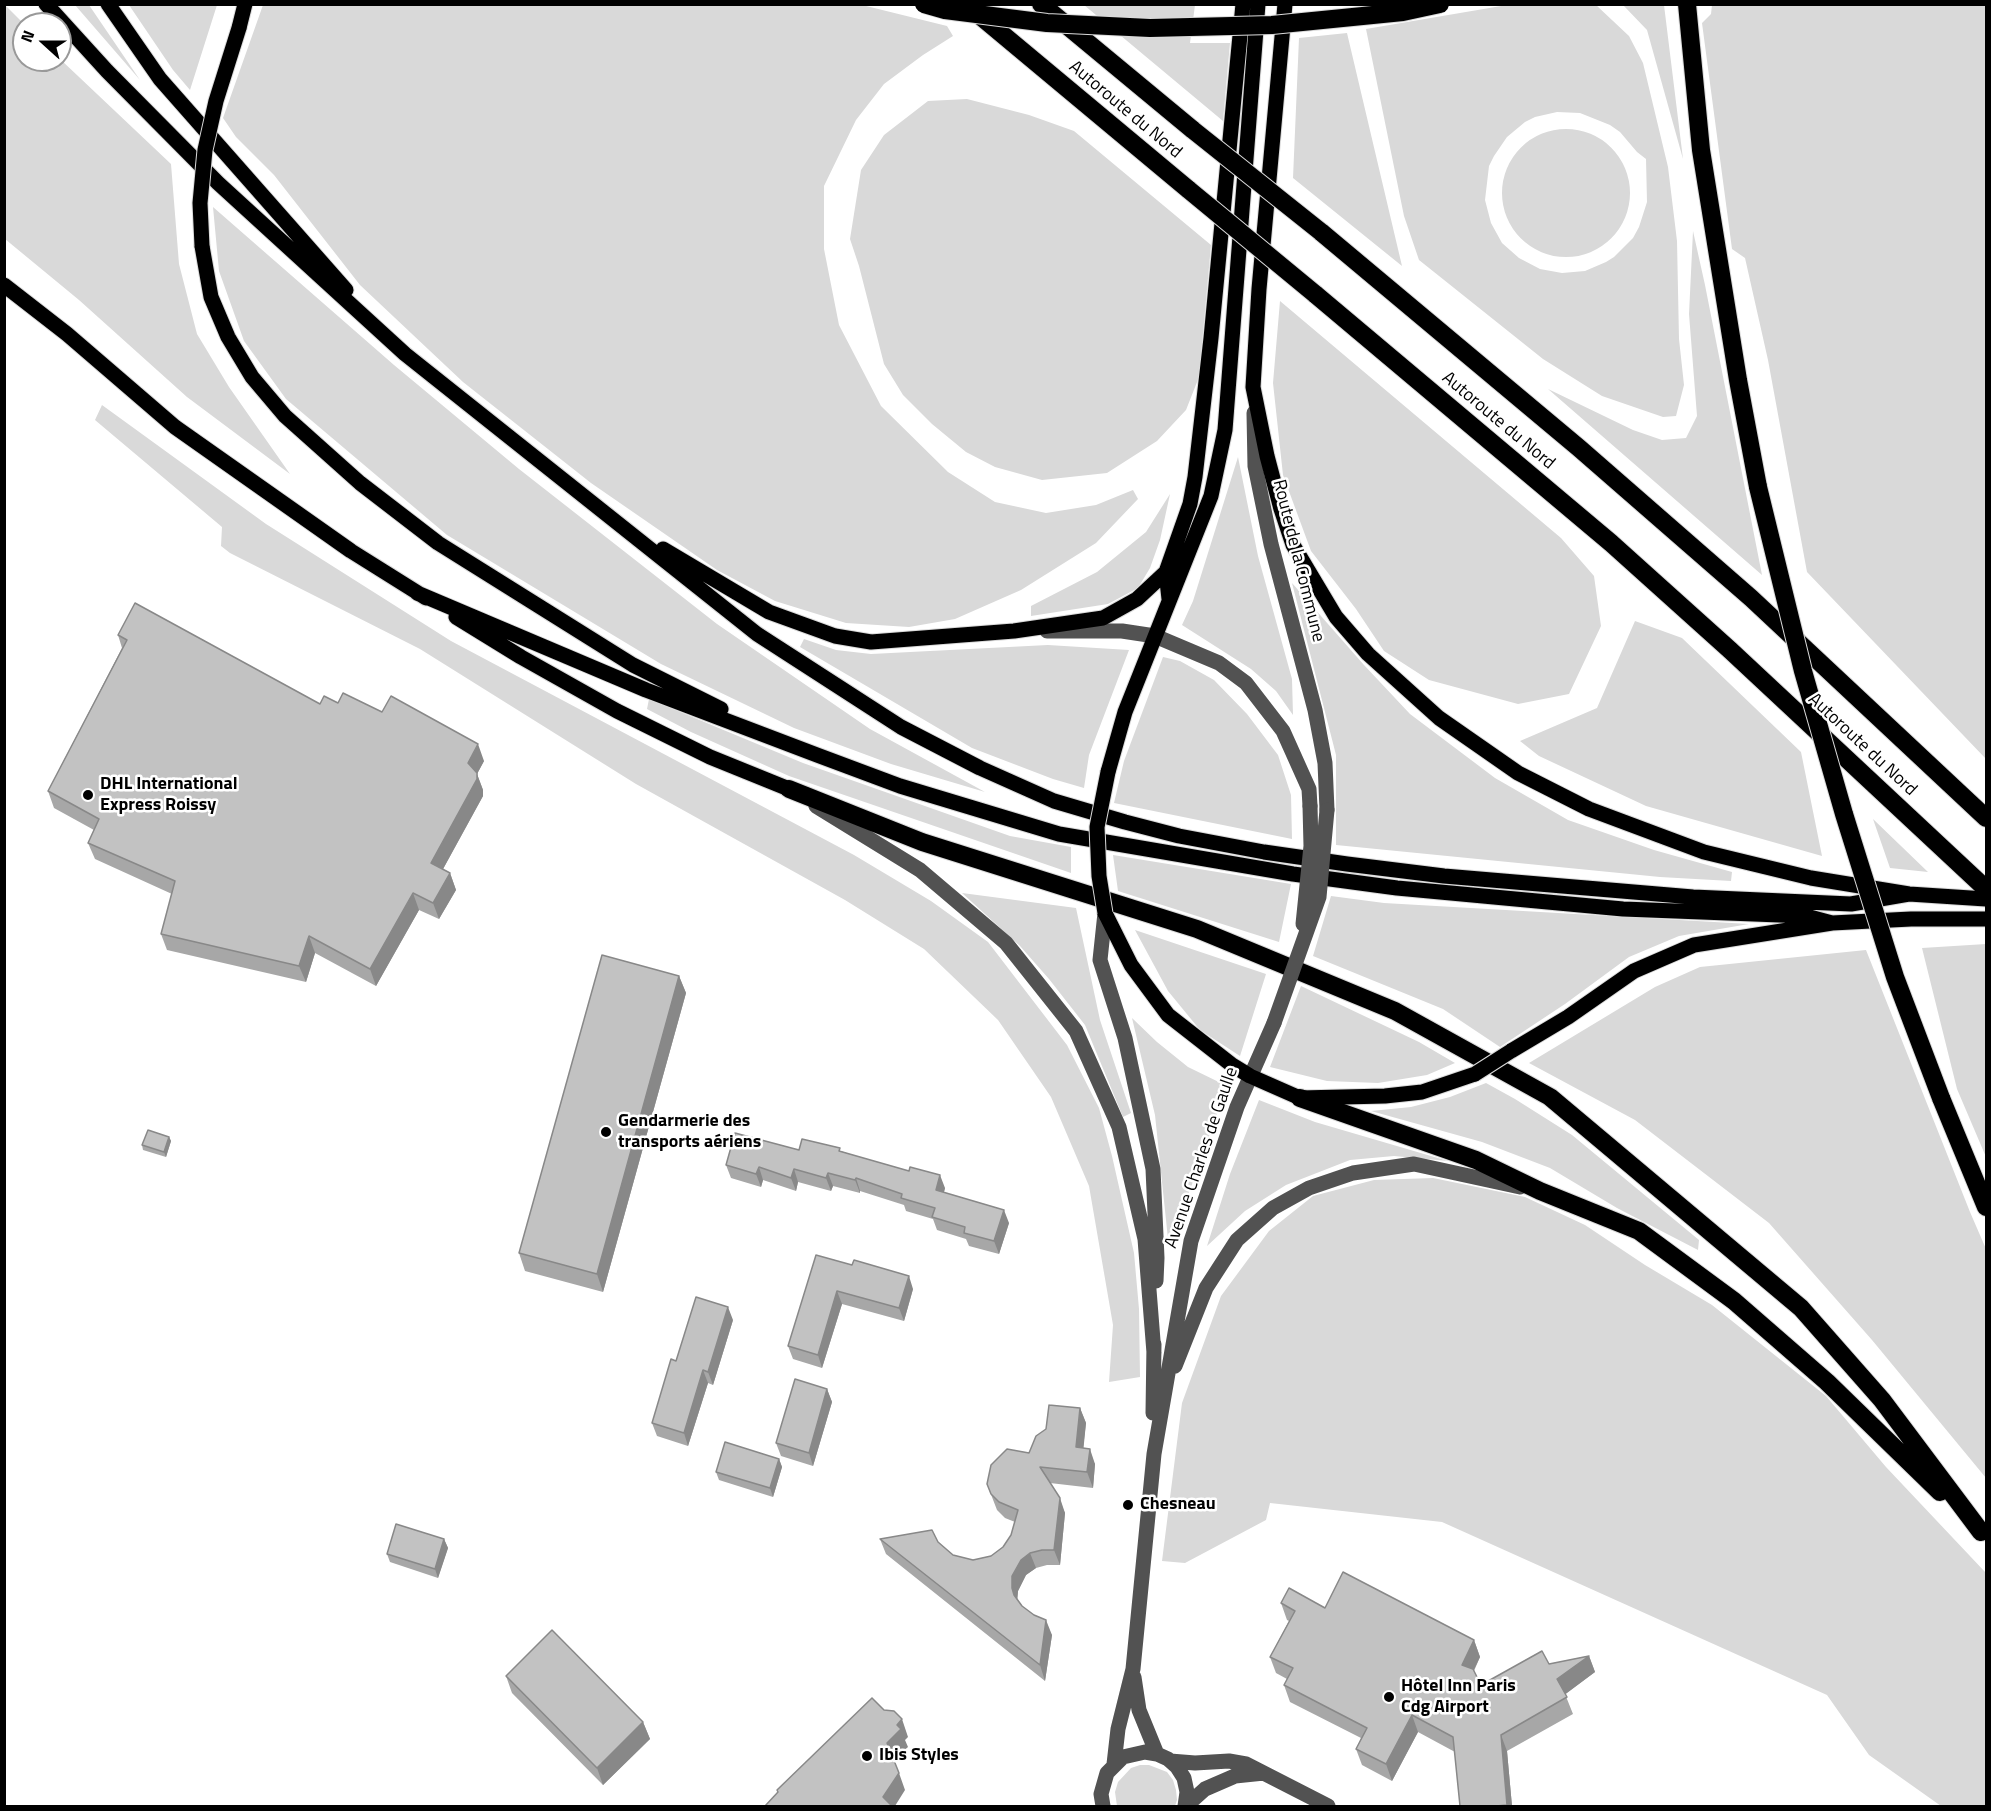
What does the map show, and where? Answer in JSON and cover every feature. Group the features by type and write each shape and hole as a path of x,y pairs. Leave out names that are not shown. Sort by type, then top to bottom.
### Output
{"highway":[{"path":"924,4 945,10 1047,23 1150,28 1272,25 1402,12 1440,4"},
{"name":"Autoroute du Nord","path":"966,4 1611,543 1730,650 1986,889"},
{"name":"Autoroute du Nord","path":"1041,4 1321,232 1579,448 1751,598 1986,818"},
{"path":"1687,4 1708,193 1738,380 1758,487 1803,671 1844,814 1895,977 1986,1207"},
{"path":"789,789 922,842 1197,929 1395,1011 1550,1097 1801,1308 1882,1400 1984,1534"},
{"path":"1300,1098 1476,1160 1540,1191 1639,1231 1734,1300 1827,1382 1984,1534"}],"main road":[{"path":"44,4 218,183 405,354 757,634 901,727 980,768 1054,801 1179,836 1264,852 1444,876 1693,897 1851,904 1910,894"},
{"path":"108,4 167,88 299,239 405,354"},
{"path":"245,4 216,101 205,150 200,204 202,246 211,297 228,337 252,377 285,416 360,483 438,543 633,665 817,755"},
{"path":"1169,602 1166,572 1190,504 1195,477 1243,4"},
{"path":"1258,4 1225,430 1210,496 1125,712 1108,772 1097,827 1099,876 1105,913 1131,966 1168,1016 1202,1044 1250,1076 1300,1098 1385,1096 1422,1092 1475,1074 1568,1017 1634,971 1694,945 1832,923 1911,919 1986,919"},
{"name":"Route de la Commune","path":"1253,387 1260,277 1285,4"},
{"path":"4,275 49,319"},
{"path":"4,285 49,319 175,427 343,545 417,593 521,657 617,711 710,757 789,789"},
{"path":"1253,387 1281,509 1293,545 1312,579 1336,617 1368,654 1439,718 1518,773 1589,809 1704,852 1800,875 1910,894 1986,899"},
{"path":"613,520 769,612 835,636 871,642 1014,632 1103,618 1137,599 1166,572"},
{"path":"417,593 628,683 817,755 900,786 1059,834 1293,874 1397,888 1623,909 1806,916 1832,923"}],"street":[{"name":"Route de la Commune","path":"1253,387 1255,466 1271,544 1315,710 1325,763 1327,810 1319,897 1301,942"},
{"path":"1014,632 1122,631 1155,636 1219,663 1246,683 1283,731 1309,789 1311,846 1301,942"},
{"name":"Avenue Charles de Gaulle","path":"789,789 920,870 1006,943 1076,1031 1119,1127 1145,1239 1154,1353"},
{"name":"Avenue Charles de Gaulle","path":"1105,913 1100,960 1125,1038 1153,1169 1157,1258 1154,1454"},
{"name":"Avenue Charles de Gaulle","path":"1100,1805 1103,1783 1114,1764 1118,1729 1133,1669 1154,1454 1191,1241 1237,1107 1274,1023 1301,942"},
{"name":"Avenue Charles de Gaulle","path":"1164,1393 1206,1288 1237,1240 1273,1208 1309,1188 1353,1173 1414,1164 1540,1191"},
{"name":"Avenue Charles de Gaulle","path":"1133,1669 1139,1710 1163,1757 1184,1778 1187,1792 1185,1806"},
{"path":"1114,1764 1123,1757 1145,1752 1195,1763 1229,1761 1246,1764 1328,1806"},
{"path":"1185,1806 1205,1789 1235,1776 1264,1773"}],"shaded area":[{"path":"858,4 947,26 953,36 884,84 856,120 824,186 824,249 839,325 881,406 948,472 995,502 1046,513 1096,505 1133,490 1138,499 1096,543 1021,590 955,619 909,627 846,623 775,601 717,570 591,483 463,382 360,285 274,175 236,137 223,118 263,5"},
{"path":"5,5 12,12 12,72 72,70 171,164 179,264 197,334 229,387 290,474 187,397 79,300 5,239"},
{"path":"75,5 89,5 140,80"},
{"path":"129,5 217,5 190,90 173,70"},
{"path":"1084,5 1195,5 1190,43 1230,43 1223,121"},
{"path":"1507,5 1596,5 1629,36 1643,63 1668,167 1677,241 1679,339 1684,385 1676,416 1663,417 1602,396 1543,359 1419,260 1404,216 1366,29","holes":["1557,112 1580,113 1610,125 1646,159 1647,202 1633,238 1614,257 1585,271 1562,273 1540,269 1519,258 1502,243 1491,223 1485,200 1489,166 1507,137 1525,122"]},
{"path":"1623,5 1664,5 1683,159 1647,30"},
{"path":"1712,5 1986,5 1986,759 1807,572 1768,360 1745,258 1732,249 1702,23 1711,14"},
{"path":"1347,33 1402,266 1293,178 1299,38"},
{"path":"967,99 1029,115 1074,131 1211,245 1199,377 1186,410 1157,441 1107,473 1042,480 995,467 966,452 932,424 903,395 884,364 850,239 861,170 884,135 928,101"},
{"path":"1566,129 1590,134 1611,148 1625,169 1630,193 1625,217 1611,238 1590,252 1566,257 1542,252 1521,238 1507,217 1502,193 1507,169 1521,148 1542,134"},
{"path":"213,207 394,365 519,469 717,624 870,729 985,792 891,764 794,728 661,664 447,535 286,399 244,341 219,271"},
{"path":"1693,231 1762,575 1548,389 1633,430 1662,440 1686,438 1697,416 1689,314"},
{"path":"1280,301 1561,538 1594,576 1601,626 1569,694 1518,704 1429,680 1384,651 1356,609 1311,551 1283,475 1273,383"},
{"path":"102,405 266,524 451,641 854,855 931,901 988,942 1067,1045 1099,1108 1134,1253 1139,1309 1140,1377 1109,1382 1113,1325 1089,1186 1051,1097 998,1020 924,949 845,900 636,784 420,649 230,553 221,546 222,527 95,420"},
{"path":"1238,457 1258,556 1292,679 1293,715 1276,691 1251,669 1182,625 1193,601"},
{"path":"1170,494 1160,540 1150,568 1138,588 1108,604 1031,616 1031,606 1097,572 1146,532"},
{"path":"1292,583 1410,714 1495,778 1568,820 1654,850 1732,872 1731,881 1660,877 1336,845 1336,755"},
{"path":"1635,621 1682,638 1801,752 1822,856 1646,806 1539,756 1520,741 1597,708"},
{"path":"804,639 836,650 871,654 1048,645 1129,650 1089,755 1084,788 1053,779 972,748 800,647"},
{"path":"1163,657 1180,661 1214,680 1247,714 1278,755 1291,795 1292,839 1114,803 1124,761"},
{"path":"649,699 803,763 1010,836 1071,847 1071,873 789,776 691,732 647,709"},
{"path":"1873,819 1928,872 1890,868"},
{"path":"1113,855 1291,884 1279,942 1118,891"},
{"path":"962,893 1076,908 1100,1020 1131,1113 1123,1117 1085,1025 1020,946"},
{"path":"1331,896 1384,903 1749,924 1679,936 1629,957 1565,1004 1500,1047 1443,1009 1313,956"},
{"path":"1135,930 1266,974 1240,1056 1200,1030 1168,991"},
{"path":"1986,944 1986,1157 1957,1089 1922,948"},
{"path":"1866,950 1986,1249 1986,1478 1872,1340 1769,1223 1635,1120 1529,1063 1655,987 1700,967"},
{"path":"1301,986 1419,1042 1455,1063 1427,1075 1378,1083 1327,1081 1270,1067"},
{"path":"1132,1018 1188,1067 1227,1086 1174,1235 1168,1239 1155,1115"},
{"path":"1486,1083 1572,1135 1699,1240 1698,1250 1617,1208 1550,1168 1482,1142 1371,1111 1411,1107 1450,1097"},
{"path":"1259,1100 1315,1122 1448,1161 1394,1156 1350,1160 1286,1185 1245,1211 1207,1246 1230,1174"},
{"path":"1433,1178 1525,1197 1585,1225 1645,1265 1712,1305 1826,1396 1886,1467 1986,1573 1986,1806 1941,1806 1869,1755 1827,1695 1442,1522 1270,1503 1266,1520 1185,1563 1162,1561 1182,1403 1221,1296 1269,1231 1313,1196 1374,1180"},
{"path":"1149,1765 1167,1772 1176,1790 1175,1806 1117,1806 1115,1792 1118,1782 1131,1768"}],"building":[{"path":"135,603 320,704 324,696 338,703 343,693 382,712 391,696 478,744 468,763 477,773 477,779 431,863 450,873 433,903 413,893 370,969 309,936 299,966 161,934 175,881 88,843 99,819 48,791 127,640 118,635"},
{"name":"Gendarmerie des transports aériens","path":"602,955 679,976 597,1274 519,1253"},
{"path":"148,1130 169,1137 164,1152 142,1145"},
{"path":"735,1133 799,1150 802,1139 840,1148 839,1151 909,1171 910,1167 940,1175 936,1190 1004,1210 994,1241 964,1233 965,1227 932,1217 935,1208 901,1198 902,1194 856,1178 855,1180 828,1173 826,1178 794,1169 791,1178 759,1167 756,1174 726,1165"},
{"path":"816,1255 852,1265 854,1260 909,1276 899,1308 837,1291 818,1355 788,1346"},
{"path":"696,1297 728,1307 708,1372 703,1370 684,1433 652,1423 671,1359 676,1361"},
{"path":"795,1379 827,1389 809,1453 776,1443"},
{"path":"1049,1405 1080,1408 1076,1447 1090,1449 1087,1472 1040,1467 1060,1498 1054,1550 1030,1553 1021,1560 1012,1576 1014,1595 1022,1606 1046,1620 1040,1665 880,1539 932,1530 938,1542 953,1555 973,1560 991,1556 1003,1547 1011,1535 1018,1510 999,1502 991,1494 987,1484 991,1465 1007,1449 1029,1453 1036,1436 1046,1429"},
{"path":"725,1442 779,1459 770,1488 716,1472"},
{"path":"396,1524 444,1539 435,1569 387,1554"},
{"name":"Hôtel Inn Paris Cdg Airport","path":"1343,1572 1474,1640 1462,1665 1473,1669 1481,1685 1542,1651 1549,1664 1589,1656 1557,1679 1567,1697 1501,1735 1507,1805 1460,1806 1453,1737 1412,1715 1386,1764 1356,1749 1367,1728 1284,1685 1293,1668 1270,1657 1295,1611 1281,1603 1289,1588 1325,1608"},
{"path":"552,1630 643,1722 597,1768 506,1676"},
{"name":"Ibis Styles","path":"872,1698 884,1710 894,1711 902,1719 897,1725 901,1729 887,1743 899,1773 883,1797 892,1806 765,1806 778,1792 777,1790"}],"place":[{"name":"DHL International Express Roissy","path":"88,795"},
{"name":"Gendarmerie des transports aériens","path":"606,1132"},
{"name":"Chesneau","path":"1128,1505"},
{"name":"Hôtel Inn Paris Cdg Airport","path":"1389,1697"},
{"name":"Ibis Styles","path":"867,1756"}]}
